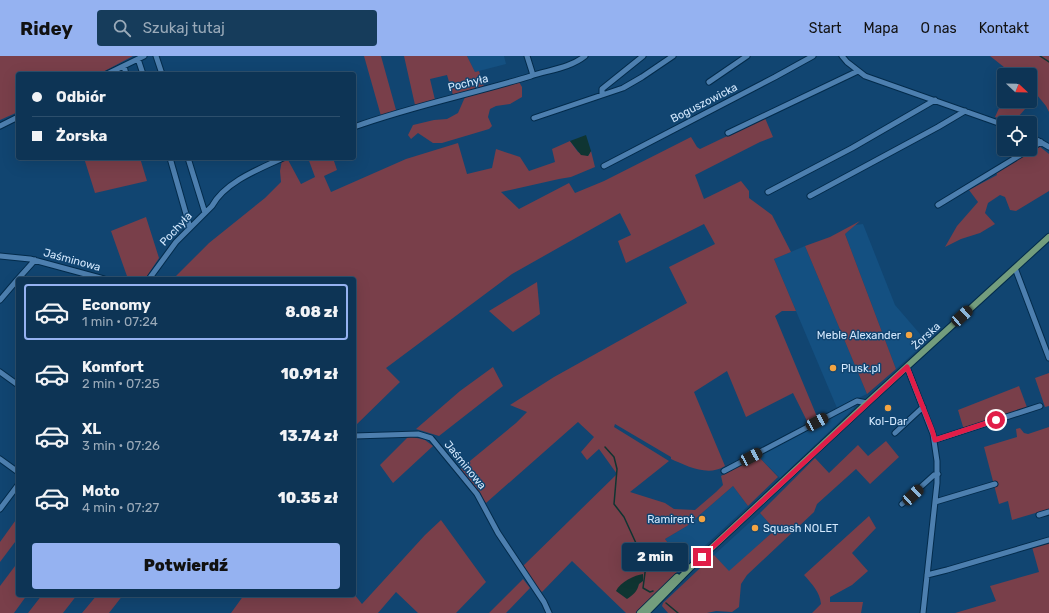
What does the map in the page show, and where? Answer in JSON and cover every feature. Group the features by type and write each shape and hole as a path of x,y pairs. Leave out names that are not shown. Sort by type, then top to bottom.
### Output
{"main road":[{"name":"Żorska","path":"646,613 691,567 1049,236"},
{"name":"Żorska","path":"640,613 677,577 691,567"}],"street":[{"path":"111,72 144,56"},
{"path":"156,56 161,72"},
{"path":"528,56 533,75"},
{"name":"Pochyła","path":"356,126 424,104 502,85 558,69 580,60 585,56"},
{"path":"602,95 602,89 643,56"},
{"path":"534,118 629,85 673,56"},
{"name":"Boguszowicka","path":"709,82 747,56"},
{"name":"Boguszowicka","path":"604,166 775,78 813,56"},
{"path":"842,56 847,62 865,76 997,122"},
{"path":"138,59 142,72"},
{"path":"124,66 126,72"},
{"path":"728,133 858,71"},
{"path":"768,192 852,148 935,100"},
{"path":"810,196 938,127 965,110"},
{"path":"0,126 16,118"},
{"path":"1037,140 1049,147"},
{"path":"1037,145 1041,142"},
{"path":"938,205 1018,156"},
{"path":"171,160 190,228"},
{"path":"189,160 204,213"},
{"name":"Pochyła","path":"150,277 167,252 225,190 245,177 279,160"},
{"name":"Jaśminowa","path":"0,256 35,260 97,277"},
{"name":"Jaśminowa","path":"20,277 35,260"},
{"path":"1015,268 1049,358"},
{"name":"Jaśminowa","path":"0,300 16,281"},
{"path":"907,367 935,440 938,474 923,613"},
{"path":"0,372 16,384"},
{"path":"724,471 857,402 867,403"},
{"path":"935,440 1040,406"},
{"path":"895,433 923,407"},
{"name":"Jaśminowa","path":"356,436 418,434 431,438 477,494 498,533 544,602 549,613"},
{"path":"0,459 16,471"},
{"path":"902,504 934,475 938,474"},
{"path":"935,502 995,484"},
{"path":"0,509 16,487"},
{"path":"1039,515 1049,512"},
{"path":"926,575 1049,540"}],"shaded area":[{"path":"0,56 133,56 103,72 16,72 16,113 0,120"},
{"path":"364,56 381,56 396,110 381,116"},
{"path":"404,56 467,56 475,72 479,71 484,87 453,95 447,75 430,79 435,100 415,105"},
{"path":"467,56 504,56 506,64 475,72"},
{"path":"990,56 1049,56 1049,112 1037,95 1037,68 1005,68"},
{"path":"519,82 522,87 522,97 510,104 496,106 490,109 488,117 492,126 489,129 442,143 433,143 418,133 411,139 408,135 413,125 434,120 447,119 458,113 465,97"},
{"path":"999,108 1026,108 1019,116 995,117"},
{"path":"765,118 773,137 695,175 704,199 741,181 749,191 749,198 772,215 791,252 774,259 796,311 782,311 775,316 818,419 808,423 793,393 746,417 727,371 694,392 725,466 712,471 698,469 677,462 615,424 614,427 669,461 630,492 665,503 674,509 695,510 723,485 721,476 758,456 778,477 748,506 733,486 687,526 665,539 684,565 636,613 626,613 572,561 542,592 532,582 523,566 617,474 599,449 587,460 581,452 594,437 578,422 486,503 459,470 516,423 527,412 510,405 554,377 687,303 669,267 715,244 704,224 626,263 618,241 631,235 620,213 512,274 386,368 400,382 356,425 356,277 175,277 209,243 265,198 281,182 280,171 282,160 288,160 301,184 315,177 309,160 334,160 337,170 324,176 331,192 406,159 458,143 467,174 492,168 496,149 520,157 529,171 555,162 552,149 570,141 578,152 588,156 591,151 595,167 571,177 501,192 519,209 569,183 575,193 604,181 691,137 700,149"},
{"path":"586,135 591,151 588,156 581,155 570,141"},
{"path":"1039,146 1049,154 1049,191 1016,211 1010,210 1005,197 1000,195 988,203 985,213 995,224 980,233 961,239 945,247 957,226 978,202 969,190 997,175 996,172 1022,156 1037,156 1037,147"},
{"path":"85,160 141,160 147,181 95,193"},
{"path":"146,217 159,258 146,277 127,277 111,231"},
{"path":"860,221 845,234 896,369 867,394 805,246 830,237"},
{"path":"863,224 895,305 920,334 925,343 896,369 845,234 855,225"},
{"path":"805,246 867,394 837,408 774,259"},
{"path":"537,282 540,314 513,332 489,311"},
{"path":"493,367 503,386 439,436 416,429 460,391"},
{"path":"1049,373 1049,406 1045,407 1035,378"},
{"path":"1019,386 1028,410 964,430 958,410"},
{"path":"853,406 854,408 780,478 758,456 811,427"},
{"path":"1049,427 1049,509 1012,520 1008,501 999,504 984,447 1017,437 1016,429 1020,428 1024,433 1028,434"},
{"path":"409,436 425,440 433,446 393,483 380,465"},
{"path":"886,441 899,457 870,484 856,469 817,504 814,512 747,575 741,584 739,607 732,612 716,611 707,613 668,613 662,606 663,603 714,555 729,571 775,530 760,513 815,458 829,473 858,445 868,456"},
{"path":"733,486 748,506 684,565 665,539 687,526"},
{"path":"760,513 775,530 729,572 714,555"},
{"path":"869,516 876,528 852,553 868,571 852,585 830,597 830,602 863,602 861,613 812,613 821,604 815,588 804,575"},
{"path":"16,520 16,541 0,562 0,542"},
{"path":"441,520 486,582 456,613 418,613 396,592 378,613 231,613 243,597 356,596 362,604 425,535"},
{"path":"1049,542 1049,613 955,613 996,601 990,586 1039,572 1032,547"},
{"path":"16,565 16,597 26,597 14,613 0,613 0,586"},
{"path":"643,574 643,581 639,584 634,593 627,599 616,591 628,580"},
{"path":"523,579 530,588 506,613 489,613"},
{"path":"40,597 75,597 63,613 28,613"},
{"path":"95,597 121,597 109,613 82,613"}],"waterway":[{"path":"1040,56 1049,62"},
{"path":"605,447 614,457 617,469 614,504 624,517 646,565 643,588 650,592 653,591"},
{"path":"666,603 678,613"}],"place":[{"name":"Meble Alexander","path":"909,335"},
{"name":"Plusk.pl","path":"833,368"},
{"name":"Kol-Dar","path":"888,408"},
{"name":"Ramirent","path":"702,519"},
{"name":"Squash NOLET","path":"755,528"}],"route":[{"path":"702,557 907,367 935,440 996,420"}]}
